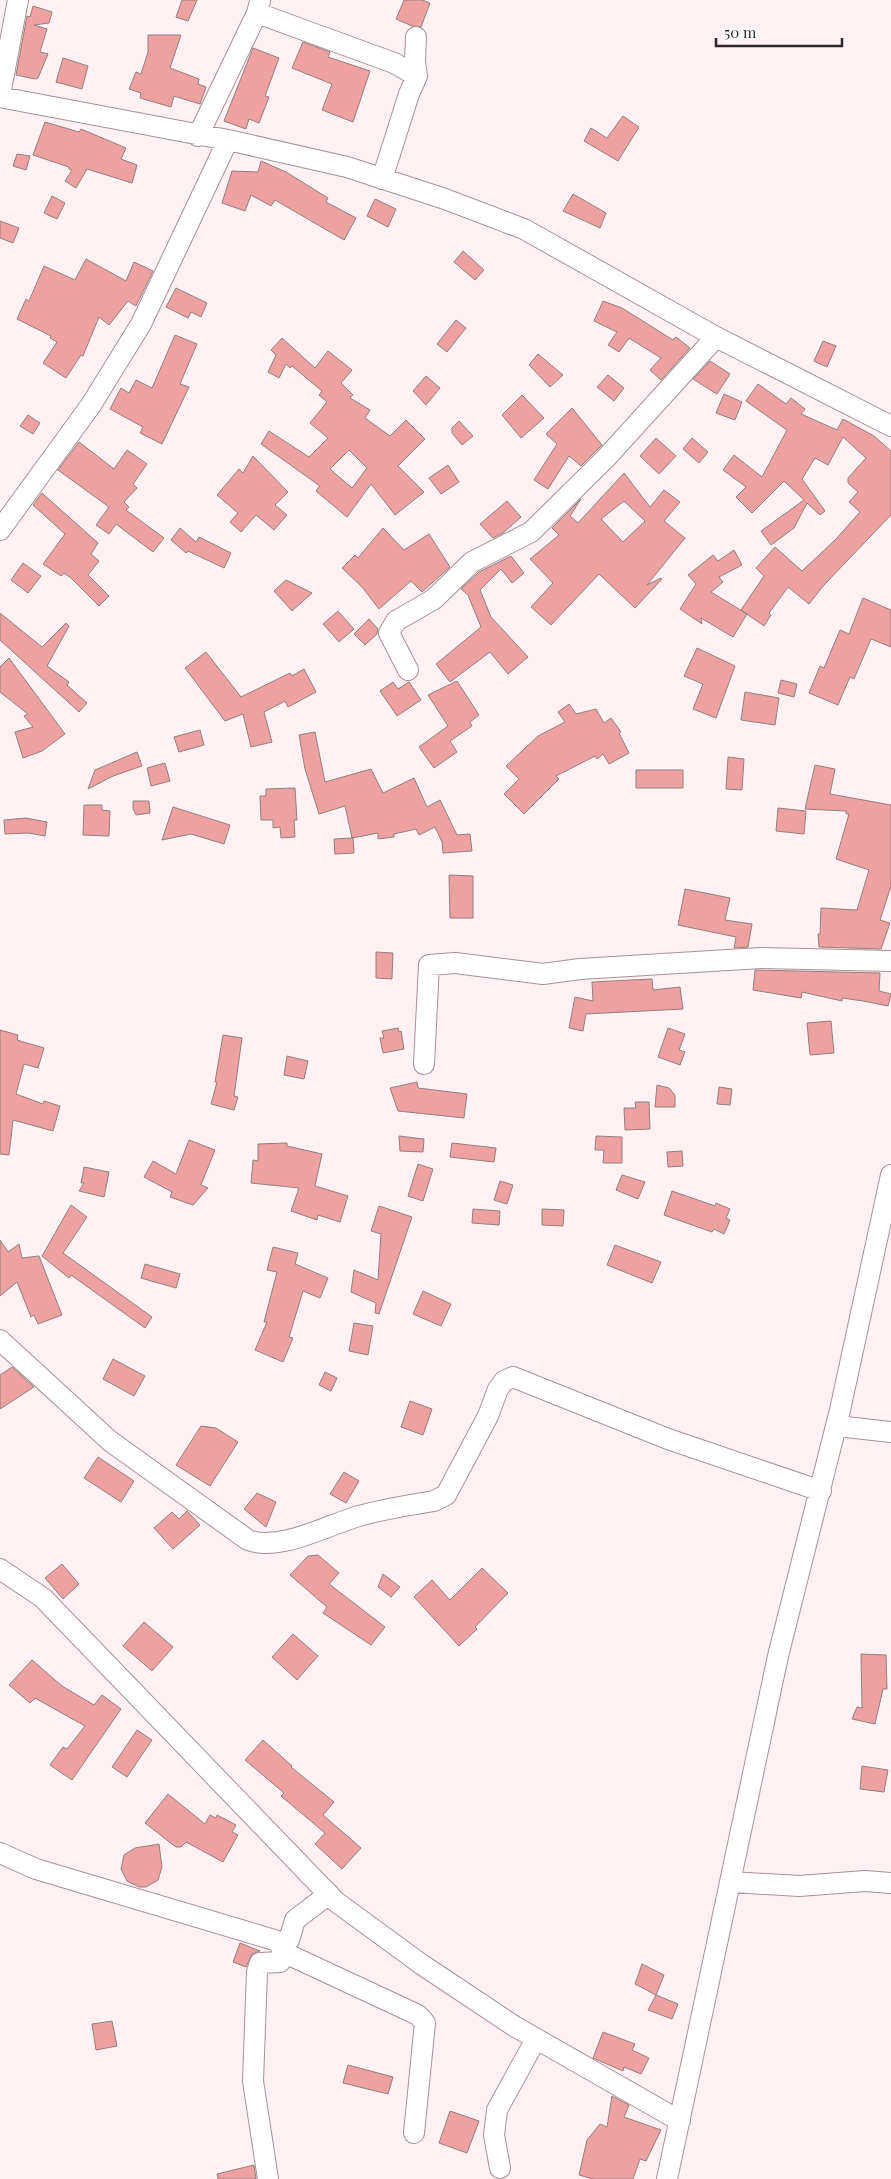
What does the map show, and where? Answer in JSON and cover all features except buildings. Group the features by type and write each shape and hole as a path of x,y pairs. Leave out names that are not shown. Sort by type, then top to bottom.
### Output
{"street":[{"path":"18,0 0,96 198,136 228,140 347,166 445,199 524,229 716,337 891,426"},
{"path":"198,136 258,6 394,63 417,76"},
{"path":"382,179 409,94 417,76 415,62 416,37"},
{"path":"0,530 86,413 141,324 228,140"},
{"path":"408,670 390,633 396,621 434,599 472,562 531,532 605,459 716,337"},
{"path":"424,1064 429,965 455,963 543,974 580,969 761,958 891,961"},
{"path":"667,2179 778,1656 821,1491 891,1175"},
{"path":"0,1340 110,1441 248,1540 257,1543 280,1542 358,1516 434,1501 446,1496 488,1416 498,1390 504,1381 513,1377 668,1439 821,1491"},
{"path":"846,1426 891,1432"},
{"path":"0,1568 43,1598 329,1894 421,1964 536,2039 680,2121"},
{"path":"0,1853 36,1869 283,1948 418,2015 426,2023 414,2133"},
{"path":"731,1882 799,1886 865,1881 891,1883"},
{"path":"268,2179 253,2081 257,1972 260,1963 280,1962 283,1948 289,1940 295,1920 329,1894"},
{"path":"500,2168 494,2135 497,2110 536,2039"}]}
